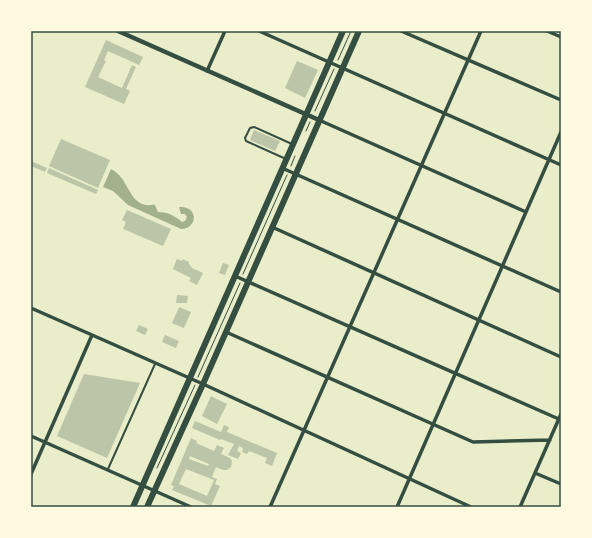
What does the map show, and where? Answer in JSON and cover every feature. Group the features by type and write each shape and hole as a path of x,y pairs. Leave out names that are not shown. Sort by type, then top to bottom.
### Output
{"main road":[{"path":"133,507 342,31"},
{"path":"147,507 359,31"}],"street":[{"path":"118,31 526,212"},
{"path":"207,71 225,31"},
{"path":"259,31 561,165"},
{"path":"401,31 561,100"},
{"path":"270,507 481,31"},
{"path":"547,31 561,37"},
{"path":"396,507 561,132"},
{"path":"282,168 561,292"},
{"path":"272,227 561,357"},
{"path":"235,276 560,420"},
{"path":"31,308 197,381 471,507"},
{"path":"226,332 472,442 550,440"},
{"path":"31,474 92,335"},
{"path":"520,507 560,420 561,414"},
{"path":"31,436 191,507"},
{"path":"535,473 561,484"}],"lane":[{"path":"286,159 246,141 245,138 250,128 254,127 293,144"},
{"path":"108,470 155,363"}],"path":[{"path":"306,131 351,31"},
{"path":"155,474 297,151"}],"shaded area":[{"path":"111,169 122,178 132,195 140,203 155,205 158,212 171,215 182,222 185,221 187,217 185,214 181,214 179,207 190,209 194,217 191,225 187,228 181,229 128,205 113,191 103,187"}],"building":[{"path":"106,40 143,57 139,65 108,51 104,60 106,61 98,77 122,88 132,65 136,67 126,89 130,91 124,104 85,87"},
{"path":"297,61 318,70 305,98 285,88"},
{"path":"254,130 280,141 275,151 250,140"},
{"path":"61,139 110,160 98,188 49,166"},
{"path":"31,161 47,168 45,172 31,166"},
{"path":"49,168 98,190 96,194 47,173"},
{"path":"127,210 171,229 163,246 123,229 126,222 122,220"},
{"path":"177,259 182,261 183,259 189,262 192,268 203,273 197,285 189,281 191,278 173,269"},
{"path":"223,263 229,265 225,275 219,273"},
{"path":"177,295 188,296 187,303 176,303"},
{"path":"179,307 191,312 184,328 172,323"},
{"path":"139,325 148,329 145,335 136,331"},
{"path":"165,335 179,341 176,348 162,342"},
{"path":"84,374 140,383 107,458 57,436"},
{"path":"211,396 227,404 217,424 202,416"},
{"path":"195,421 221,432 224,425 229,427 227,432 277,453 272,466 265,463 267,458 249,451 247,454 242,452 243,448 239,446 237,451 241,453 238,459 228,455 234,444 221,439 220,440 192,428"},
{"path":"191,438 197,441 196,443 214,451 217,445 224,448 221,454 230,458 232,461 231,467 227,470 216,467 212,477 217,479 215,484 220,486 211,506 172,490 174,486 171,485","holes":["190,456 209,464 208,466 189,459","186,469 214,480 207,496 179,484"]}]}
